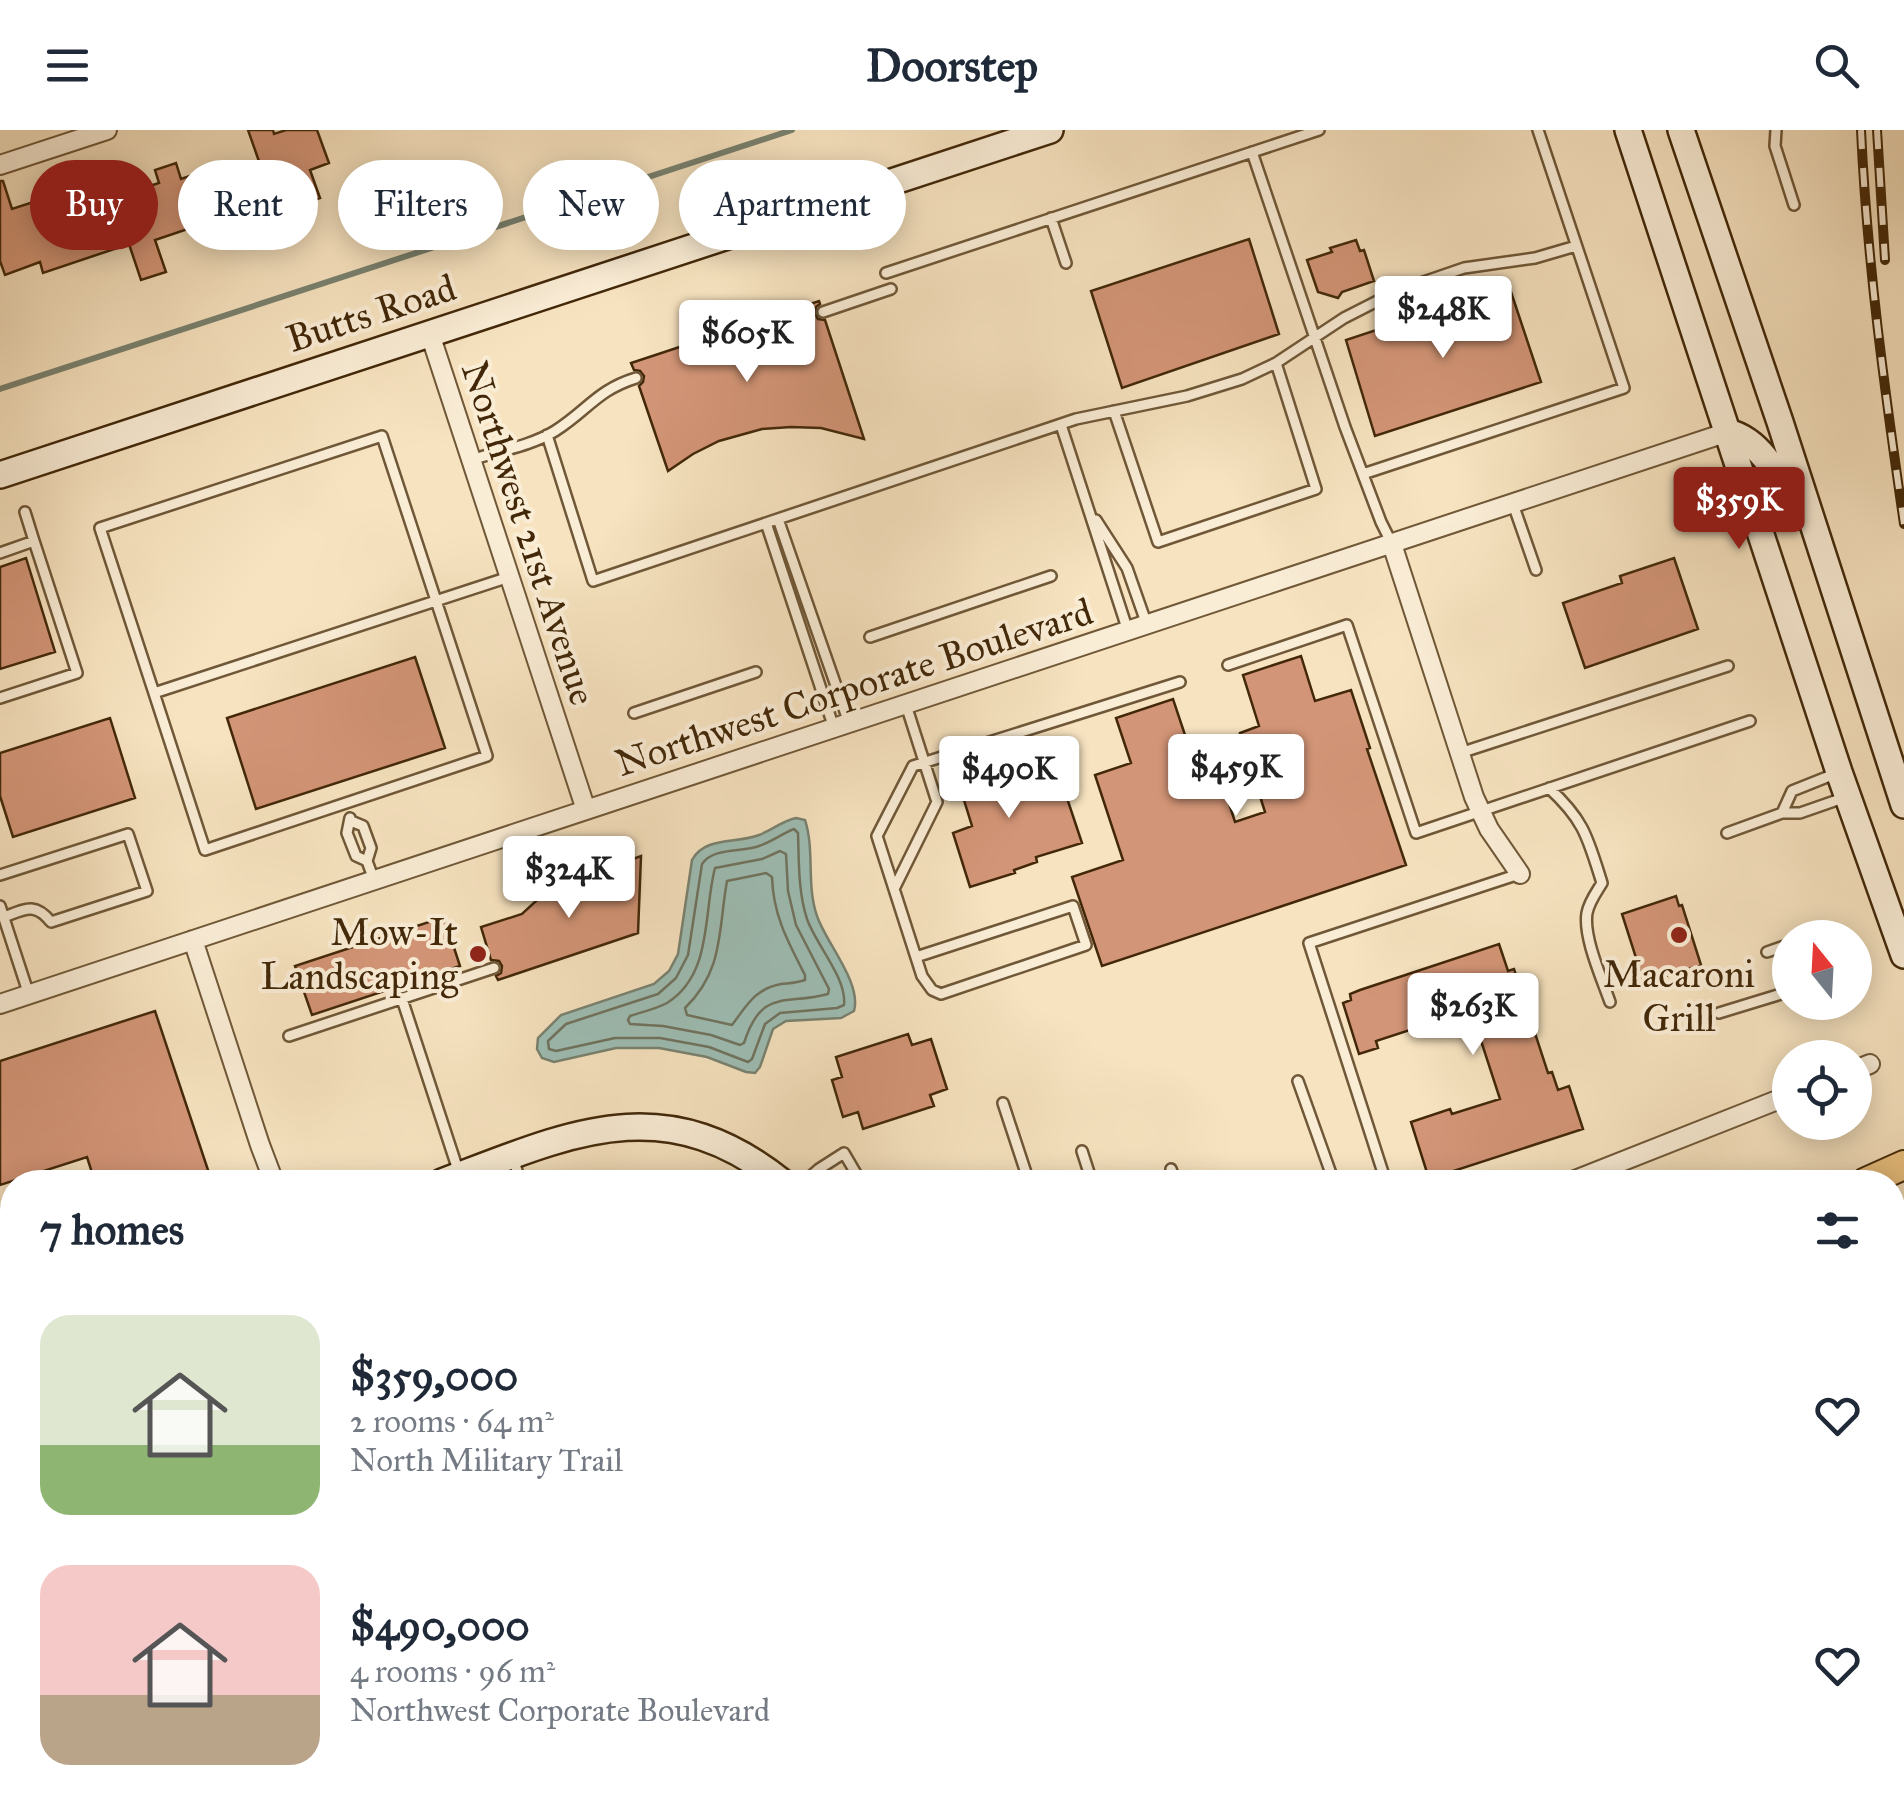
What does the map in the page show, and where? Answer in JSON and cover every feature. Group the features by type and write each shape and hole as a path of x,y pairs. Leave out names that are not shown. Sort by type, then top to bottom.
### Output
{"main road":[{"name":"Butts Road","path":"0,475 1050,130"},
{"path":"1628,130 1904,955"},
{"path":"1681,130 1904,804"},
{"path":"1728,432 1757,447 1826,564"},
{"path":"501,1168 556,1141 628,1126 660,1126 696,1134 765,1170"}],"street":[{"path":"0,165 108,130"},
{"name":"Northwest 21st Avenue","path":"430,334 586,810"},
{"name":"Northwest Corporate Boulevard","path":"0,1004 1728,432"},
{"path":"1392,544 1480,812 1520,874"},
{"path":"193,940 269,1170"},
{"path":"1600,1170 1772,1102"}],"lane":[{"path":"886,272 1319,130"},
{"path":"1363,474 1624,388 1538,130"},
{"path":"1773,130 1794,205"},
{"path":"1252,152 1363,474 1392,544"},
{"path":"1051,218 1066,263"},
{"path":"547,435 592,581 1060,425 1242,379 1276,363 1344,318 1432,277 1464,268 1536,258 1576,246"},
{"path":"823,312 891,289"},
{"path":"1114,411 1158,542 1316,489 1276,363"},
{"path":"471,460 547,435 603,392 636,378"},
{"path":"1060,425 1128,631"},
{"path":"382,436 487,756 205,850 154,693 100,528 382,436"},
{"path":"1513,504 1536,570"},
{"path":"0,698 76,673 25,512"},
{"path":"1089,512 1128,568 1147,624"},
{"path":"778,519 841,726"},
{"path":"766,523 841,726"},
{"path":"0,553 34,542"},
{"path":"870,636 1051,576"},
{"path":"154,693 509,577"},
{"path":"1228,665 1346,626 1416,833 1750,721"},
{"path":"1460,753 1728,666"},
{"path":"634,712 756,672"},
{"path":"916,956 1073,906 1086,946 941,994 932,990 922,976 877,836 913,766 1180,682"},
{"path":"894,888 937,802 906,705"},
{"path":"1782,813 1792,791 1844,784"},
{"path":"1727,832 1782,813 1800,813 1844,784"},
{"path":"1549,788 1585,830 1602,884 1591,900 1586,928 1610,1002"},
{"path":"345,806 350,821 347,832 356,856 367,860"},
{"path":"350,821 363,826 372,848 367,860 374,880"},
{"path":"0,875 128,834 147,890 52,922 36,908 2,911 29,994"},
{"path":"1382,1170 1309,943 1520,874"},
{"path":"1766,952 1772,950"},
{"path":"289,1036 494,968"},
{"path":"1719,1012 1772,997"},
{"path":"402,999 449,1170"},
{"path":"1298,1080 1330,1170"},
{"path":"1003,1103 1025,1170"},
{"path":"1082,1152 1088,1170"},
{"path":"816,1170 844,1154 854,1170"}],"water":[{"path":"796,818 805,820 808,832 817,916 853,988 854,1011 841,1018 786,1021 773,1029 755,1073 707,1057 659,1048 616,1048 554,1062 542,1058 537,1049 538,1038 561,1015 654,984 669,971 678,954 692,860 698,852 713,844 759,835"}],"building":[{"path":"248,130 273,130 274,134 317,130 329,163 318,167 318,160 259,160"},
{"path":"176,163 178,232 158,239 159,183 158,169"},
{"path":"0,181 12,209 30,203 30,250 111,250 43,273 40,262 5,275 0,261"},
{"path":"1249,239 1279,334 1122,388 1091,291"},
{"path":"1356,240 1360,251 1364,250 1374,281 1342,292 1338,298 1318,292 1307,260"},
{"path":"158,249 166,272 141,280 131,250"},
{"path":"1509,286 1541,382 1375,436 1346,340"},
{"path":"819,301 815,314 825,320 864,439 821,428 762,429 719,441 668,471 639,386 644,376 631,363"},
{"path":"26,558 55,652 0,669 0,567"},
{"path":"1674,558 1698,629 1585,668 1563,603 1622,583 1620,576"},
{"path":"1301,656 1315,701 1351,690 1406,865 1102,966 1072,877 1123,860 1095,775 1131,763 1116,718 1173,699 1190,750 1210,744 1235,822 1265,812 1240,733 1259,726 1243,675"},
{"path":"415,657 445,748 256,809 227,718"},
{"path":"110,718 135,798 13,837 0,796 0,753"},
{"path":"1012,753 1027,797 1063,786 1082,843 1036,857 1037,862 1014,870 1015,873 970,887 953,833 972,826 955,771"},
{"path":"641,856 638,933 498,980 496,976 502,966 491,960 481,927 522,914 537,900 572,888 571,881"},
{"path":"1676,896 1701,965 1644,983 1622,914"},
{"path":"444,917 460,966 312,1015 295,966"},
{"path":"1499,944 1508,971 1514,969 1548,1073 1552,1072 1558,1090 1569,1086 1583,1129 1457,1170 1426,1170 1411,1122 1500,1099 1471,1010 1376,1041 1378,1048 1359,1054 1343,1003 1360,990"},
{"path":"155,1011 208,1170 91,1170 87,1157 47,1170 0,1170 0,1061"},
{"path":"908,1034 912,1045 931,1039 947,1089 930,1095 934,1106 863,1129 858,1112 843,1117 832,1080 842,1077 836,1057"}],"waterway":[{"path":"0,389 792,130"}],"railway":[{"path":"1861,130 1872,278 1904,524"},
{"path":"1877,130 1885,260"}],"place":[{"name":"Macaroni Grill","path":"1679,935"},
{"name":"Mow-It Landscaping","path":"478,954"}]}
